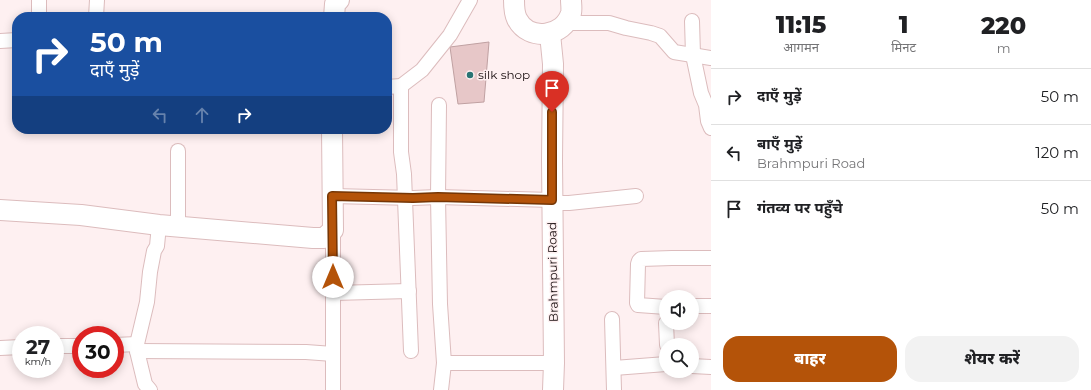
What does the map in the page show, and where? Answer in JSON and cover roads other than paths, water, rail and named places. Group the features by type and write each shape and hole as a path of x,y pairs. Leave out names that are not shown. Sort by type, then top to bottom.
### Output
{"street":[{"path":"39,0 39,12"},
{"path":"96,12 97,0"},
{"path":"334,12 335,4 339,0"},
{"path":"411,351 404,174 400,152 394,87 422,70 450,35 470,0"},
{"path":"514,0 514,9 522,26 530,32 540,34 550,34 562,27 571,12 571,0"},
{"path":"692,21 693,55 700,93 706,105 708,121 711,128"},
{"path":"566,22 610,23 652,33 660,36 674,52 711,58"},
{"name":"Brahmpuri Road","path":"550,34 553,64 553,390"},
{"path":"0,41 12,40"},
{"path":"439,105 438,197 440,304 444,363 441,390"},
{"path":"332,134 333,390"},
{"path":"146,388 137,348 154,251 168,225 178,151"},
{"path":"332,196 405,198 438,197 569,203 636,196"},
{"path":"0,210 81,215 168,225 313,238 324,238 333,230"},
{"path":"659,306 638,305 637,303 639,261 641,259 711,258"},
{"path":"333,293 408,291"},
{"path":"699,306 711,306"},
{"path":"612,319 614,390"},
{"path":"124,346 137,348 333,354"},
{"path":"0,348 12,347"},
{"path":"444,363 554,363"},
{"path":"614,368 659,365"},
{"path":"699,366 711,367"}],"place":[{"name":"silk shop","path":"470,75"}]}
